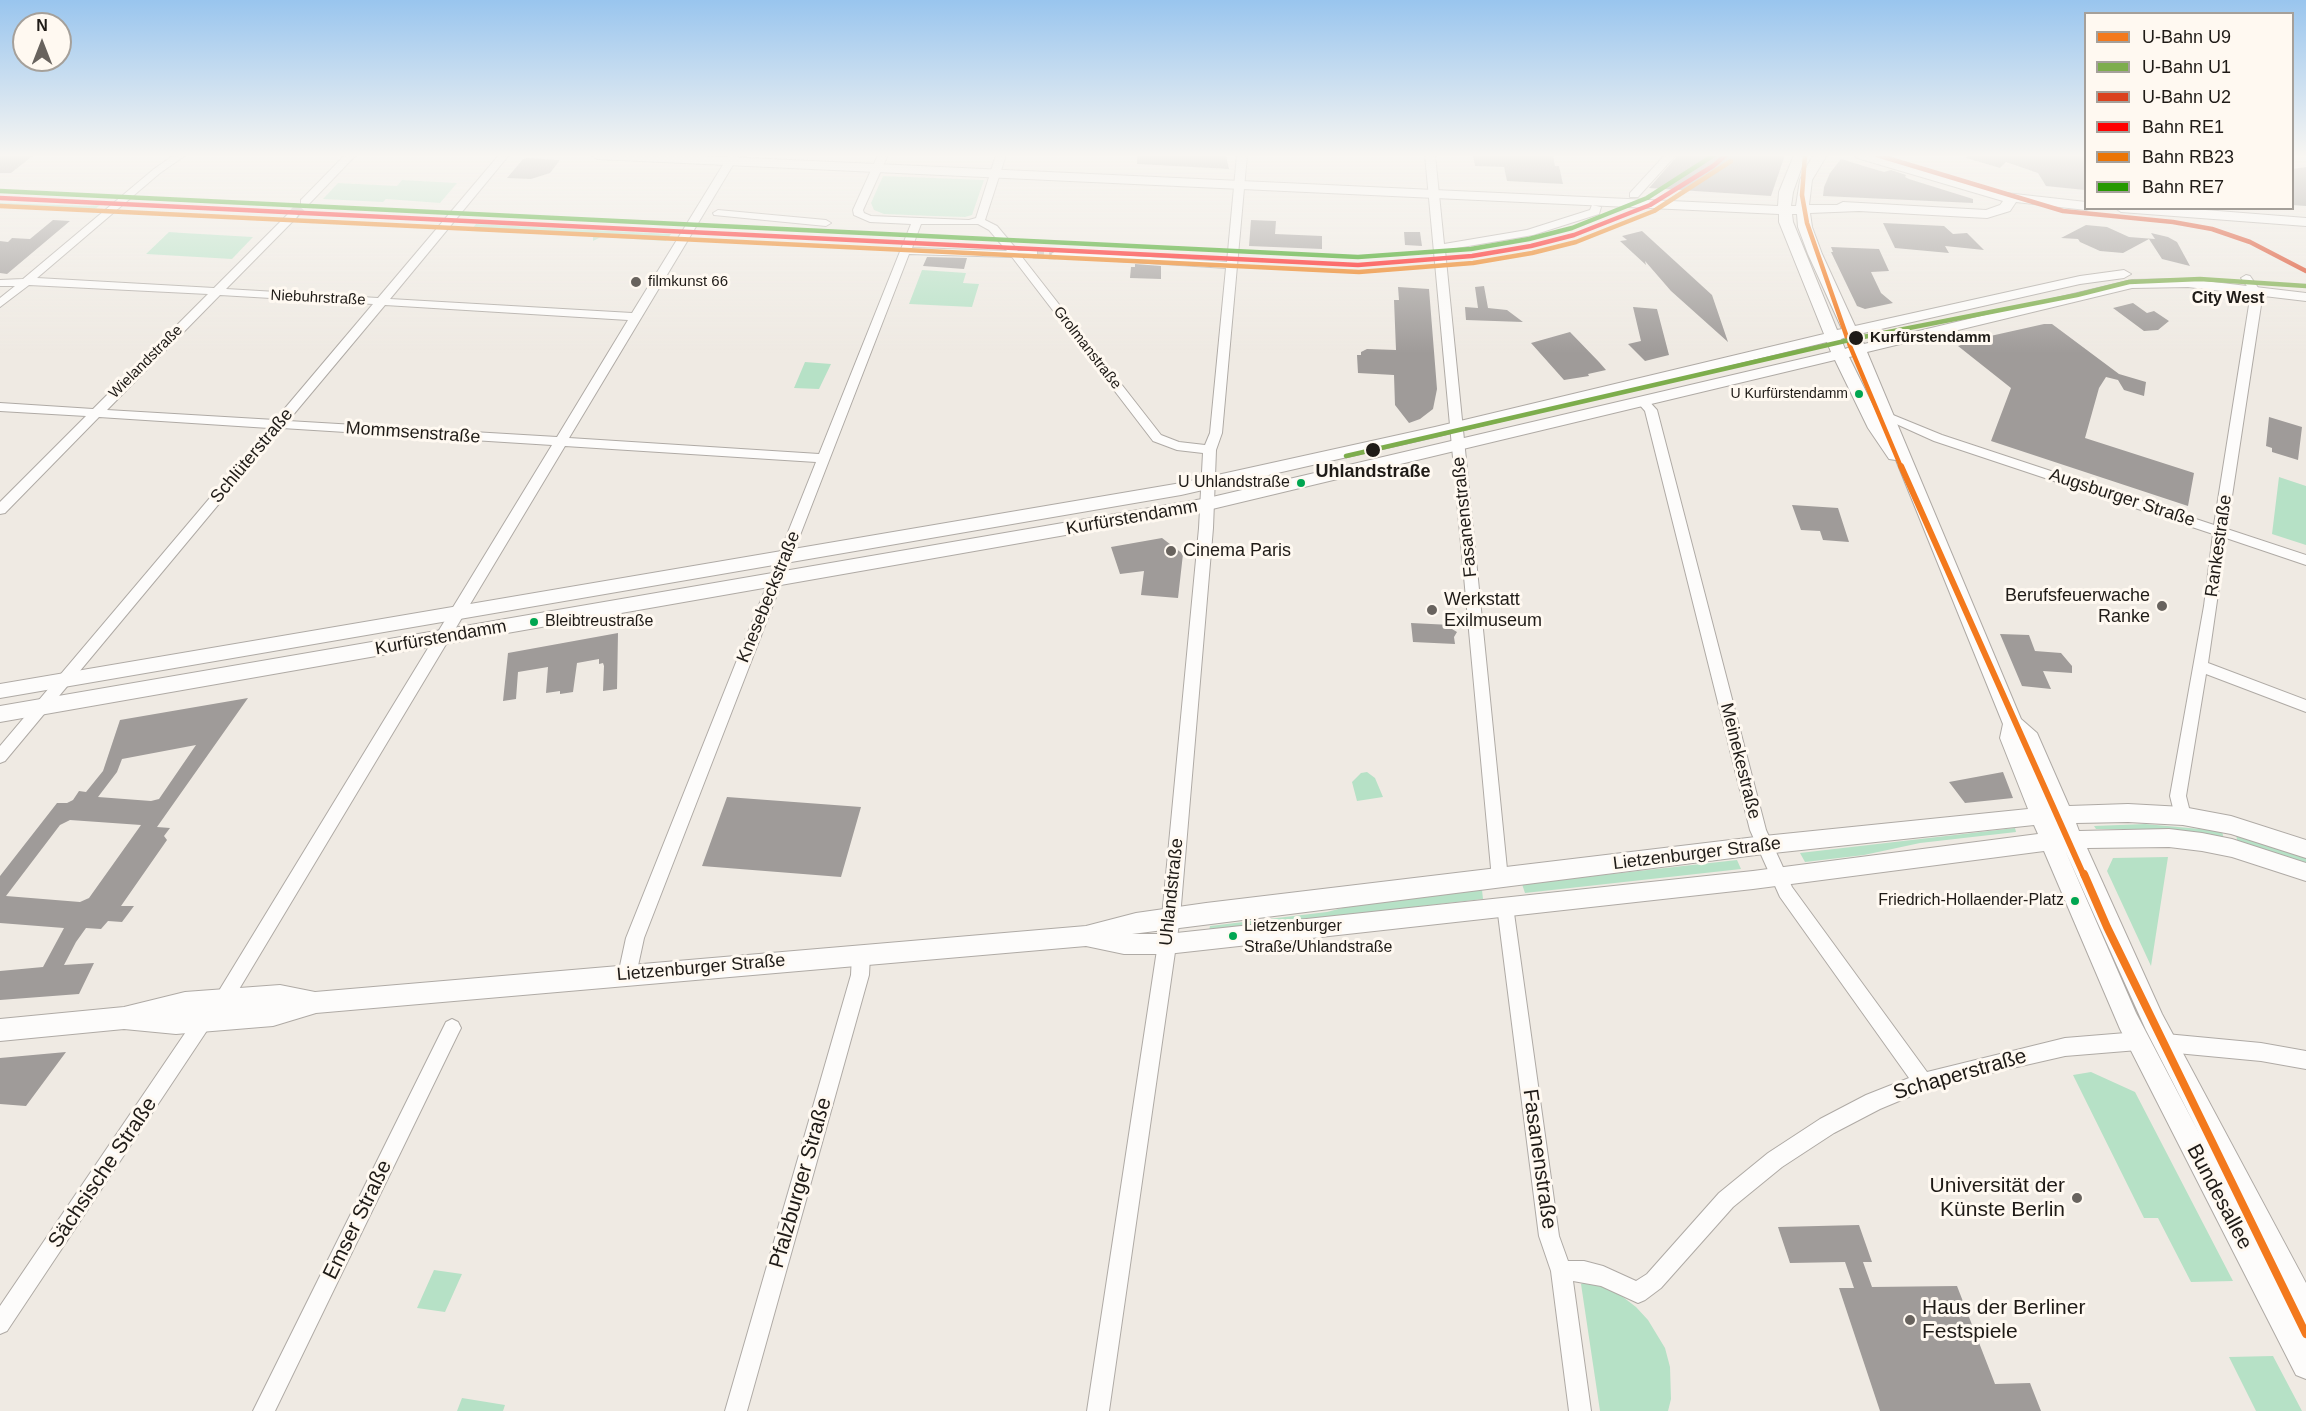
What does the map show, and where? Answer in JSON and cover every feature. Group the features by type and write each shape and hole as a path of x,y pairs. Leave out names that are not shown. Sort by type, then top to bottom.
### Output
{"main road":[{"path":"1786,221 1839,353 1876,428 1908,473"},
{"path":"1804,221 1815,254 1889,418 1908,473 2013,724 2030,739 2063,814 2062,840"},
{"path":"2291,221 2306,222"},
{"name":"Kurfürstendamm","path":"0,691 784,558 1207,483 2080,280 2104,276 2164,274 2250,284"},
{"name":"Kurfürstendamm","path":"0,714 775,582 1208,504 1457,447 1859,348 2132,284 2173,282 2250,284"},
{"path":"2250,284 2306,283"},
{"path":"2250,284 2306,297"},
{"path":"2013,724 2010,738 2041,816 2062,840"},
{"name":"Lietzenburger Straße","path":"124,1018 176,1023 273,1015 316,1002 1086,936 1136,922 1171,917 1500,879 1764,845 2063,814 2128,813 2183,816 2230,825 2306,849"},
{"name":"Lietzenburger Straße","path":"1086,936 1124,944 1167,944 1779,876 2062,840 2135,837 2202,842 2232,848 2306,872"},
{"name":"Bundesallee","path":"2062,840 2138,1041 2304,1356"},
{"name":"Bundesallee","path":"2062,840 2306,1311"},
{"name":"Lietzenburger Straße","path":"0,1030 124,1018 185,1003 280,996 316,1002"}],"street":[{"path":"0,304 99,221"},
{"name":"Wielandstraße","path":"0,510 287,221"},
{"name":"Schlüterstraße","path":"0,757 449,221"},
{"path":"223,1000 694,221"},
{"path":"798,221 830,224"},
{"path":"913,221 969,223 978,221"},
{"name":"Knesebeckstraße","path":"627,975 636,938 917,221"},
{"name":"Grolmanstraße","path":"978,221 993,228 1014,253 1157,438 1178,446 1210,450"},
{"name":"Uhlandstraße","path":"1098,1411 1171,917 1208,504 1210,450 1216,433 1235,221"},
{"name":"Fasanenstraße","path":"1437,221 1500,879"},
{"path":"1440,248 1529,233 1567,221"},
{"path":"906,251 997,255 1033,253"},
{"path":"1056,254 1231,265"},
{"path":"0,309 28,282"},
{"name":"Niebuhrstraße","path":"0,283 28,282 216,292 637,317"},
{"name":"Rankestraße","path":"2183,816 2178,796 2211,606 2220,531 2255,305 2250,284"},
{"name":"Meinekestraße","path":"1643,402 1651,410 1758,830 1764,845 1786,892 1923,1082"},
{"name":"Mommsenstraße","path":"0,407 825,458"},
{"name":"Augsburger Straße","path":"1889,418 1938,438 2306,560"},
{"name":"Augsburger Straße","path":"1898,440 1912,435 1938,438"},
{"path":"2200,666 2306,706"},
{"name":"Fasanenstraße","path":"1505,906 1549,1236 1560,1271 1580,1411"},
{"name":"Pfalzburger Straße","path":"736,1411 860,975 861,955"},
{"name":"Sächsische Straße","path":"0,1324 204,1020"},
{"name":"Emser Straße","path":"264,1411 452,1028"},
{"name":"Schaperstraße","path":"1560,1271 1584,1271 1646,1287 1726,1200 1775,1160 1873,1101 1923,1082 2065,1047 2138,1041"},
{"path":"2166,1043 2261,1052 2306,1060"}],"green space":[{"path":"476,224 671,234 666,241 601,237 593,241 593,236 470,231"},
{"path":"169,232 253,237 232,259 146,254"},
{"path":"922,270 966,273 963,283 979,284 972,307 909,304"},
{"path":"805,362 831,364 819,389 794,388"},
{"path":"2279,477 2306,486 2306,545 2272,534"},
{"path":"1367,772 1375,778 1383,797 1357,801 1352,782 1361,773"},
{"path":"2145,824 2222,831 2224,840 2149,829 2096,829 2094,826"},
{"path":"2015,828 2016,832 1920,843 1864,855 1805,862 1800,853"},
{"path":"2236,835 2306,857 2306,865 2238,844"},
{"name":"Friedrich-Hollaender-Platz","path":"2168,857 2151,966 2107,871 2113,858"},
{"path":"1737,860 1741,869 1525,893 1522,884"},
{"path":"1482,890 1483,899 1209,931 1210,926 1327,912 1358,904"},
{"path":"2091,1072 2135,1092 2233,1281 2191,1282 2158,1218 2144,1218 2073,1075"},
{"path":"434,1270 462,1274 445,1312 417,1308"},
{"path":"1589,1281 1611,1288 1636,1307 1648,1320 1665,1348 1670,1367 1671,1399 1668,1411 1600,1411 1581,1284"},
{"path":"2273,1356 2302,1411 2256,1411 2229,1357"},
{"path":"462,1398 505,1405 503,1411 457,1411"}],"building":[{"path":"52,221 70,221 7,274 0,273 0,241 8,242 12,238 30,239"},
{"path":"1251,221 1276,221 1275,234 1322,236 1322,249 1249,246"},
{"path":"1883,223 1944,226 1953,234 1967,233 1984,250 1945,246 1949,253 1895,248"},
{"path":"2086,225 2107,227 2129,237 2155,239 2151,233 2168,237 2177,242 2190,266 2162,259 2149,239 2123,253 2100,251 2078,239 2061,238"},
{"path":"1642,231 1712,295 1728,342 1671,291 1645,261 1646,265 1620,241 1627,240 1622,236"},
{"path":"1404,232 1420,232 1422,246 1405,245"},
{"path":"1831,247 1879,249 1889,271 1871,272 1881,293 1893,303 1865,309 1857,306 1831,252 1833,252"},
{"path":"927,257 967,258 964,269 923,266"},
{"path":"1135,264 1161,266 1161,279 1130,278 1131,267 1135,267"},
{"path":"1484,286 1488,308 1507,310 1523,322 1466,320 1465,307 1478,308 1475,287"},
{"path":"1398,287 1429,289 1437,389 1433,409 1420,419 1409,423 1395,405 1394,375 1358,373 1357,355 1361,355 1361,352 1367,349 1396,350 1394,300 1399,300"},
{"path":"2133,303 2147,313 2154,311 2169,321 2158,330 2144,331 2113,308"},
{"path":"1633,307 1657,309 1669,355 1645,361 1628,344 1641,341"},
{"path":"2052,324 2119,374 2146,382 2144,396 2124,390 2118,380 2106,377 2099,388 2085,438 2194,473 2188,506 1991,441 2011,388 1958,346 1970,342 1968,341"},
{"path":"1570,332 1606,370 1588,374 1589,376 1564,380 1531,343"},
{"path":"2269,417 2302,427 2298,460 2272,452 2272,448 2266,446"},
{"path":"1792,505 1838,508 1849,542 1823,540 1820,531 1801,530"},
{"path":"1162,538 1183,554 1178,598 1141,595 1144,571 1120,574 1111,547"},
{"path":"1411,623 1451,625 1452,629 1457,632 1454,637 1455,644 1413,642"},
{"path":"618,633 617,689 603,691 604,666 603,663 599,664 599,659 577,663 573,692 546,693 548,667 518,672 516,699 503,701 508,653"},
{"path":"2000,634 2029,635 2035,651 2061,653 2072,666 2072,673 2043,671 2051,689 2022,686"},
{"path":"248,698 157,827 170,828 164,836 167,840 121,906 134,906 122,922 108,921 101,929 86,928 76,942 64,965 94,963 79,994 0,1000 0,971 43,967 64,928 0,923 0,876 57,803 67,803 73,800 79,791 86,792 103,771 120,720","holes":["196,745 159,799 151,801 98,797 117,772 122,759","70,820 141,825 89,898 80,902 6,896 60,825"]},
{"path":"2003,772 2013,798 1965,803 1949,782"},
{"path":"727,797 861,807 841,877 702,866"},
{"path":"66,1052 26,1106 0,1104 0,1058"},
{"name":"Haus der Berliner Festspiele","path":"1859,1225 1872,1262 1863,1262 1872,1287 1957,1286 1995,1384 2030,1383 2041,1411 1880,1411 1839,1288 1854,1288 1845,1262 1790,1263 1778,1227"}],"tunnel":[{"path":"1033,253 1056,254"}],"metro line":[{"name":"U9","path":"1807,221 1850,346 1929,533 1944,560 2107,927 2306,1334"},
{"name":"U2","path":"2161,221 2212,229 2250,242 2306,271"},
{"name":"U1","path":"1346,456 1858,338 2077,295 2129,282 2200,279 2306,286"}],"rail line":[{"name":"RB23","path":"306,221 1359,272 1473,263 1532,253 1576,242 1629,221"},
{"name":"RE1","path":"463,221 1358,265 1472,256 1531,246 1574,235 1610,221"},
{"name":"RE7","path":"614,221 1358,257 1471,249 1529,239 1590,221"}],"place":[{"name":"filmkunst 66","path":"636,282"},
{"name":"Kurfürstendamm","path":"1856,338"},
{"name":"U Kurfürstendamm","path":"1859,394"},
{"name":"Uhlandstraße","path":"1373,450"},
{"name":"U Uhlandstraße","path":"1301,483"},
{"name":"Cinema Paris","path":"1171,551"},
{"name":"Berufsfeuerwache Ranke","path":"2162,606"},
{"name":"Werkstatt Exilmuseum","path":"1432,610"},
{"name":"Bleibtreustraße","path":"534,622"},
{"name":"Friedrich-Hollaender-Platz","path":"2075,901"},
{"name":"Lietzenburger Straße/Uhlandstraße","path":"1233,936"},
{"name":"Universität der Künste Berlin","path":"2077,1198"},
{"name":"Haus der Berliner Festspiele","path":"1910,1320"}],"district":[{"name":"City West","path":"2228,299"}]}
